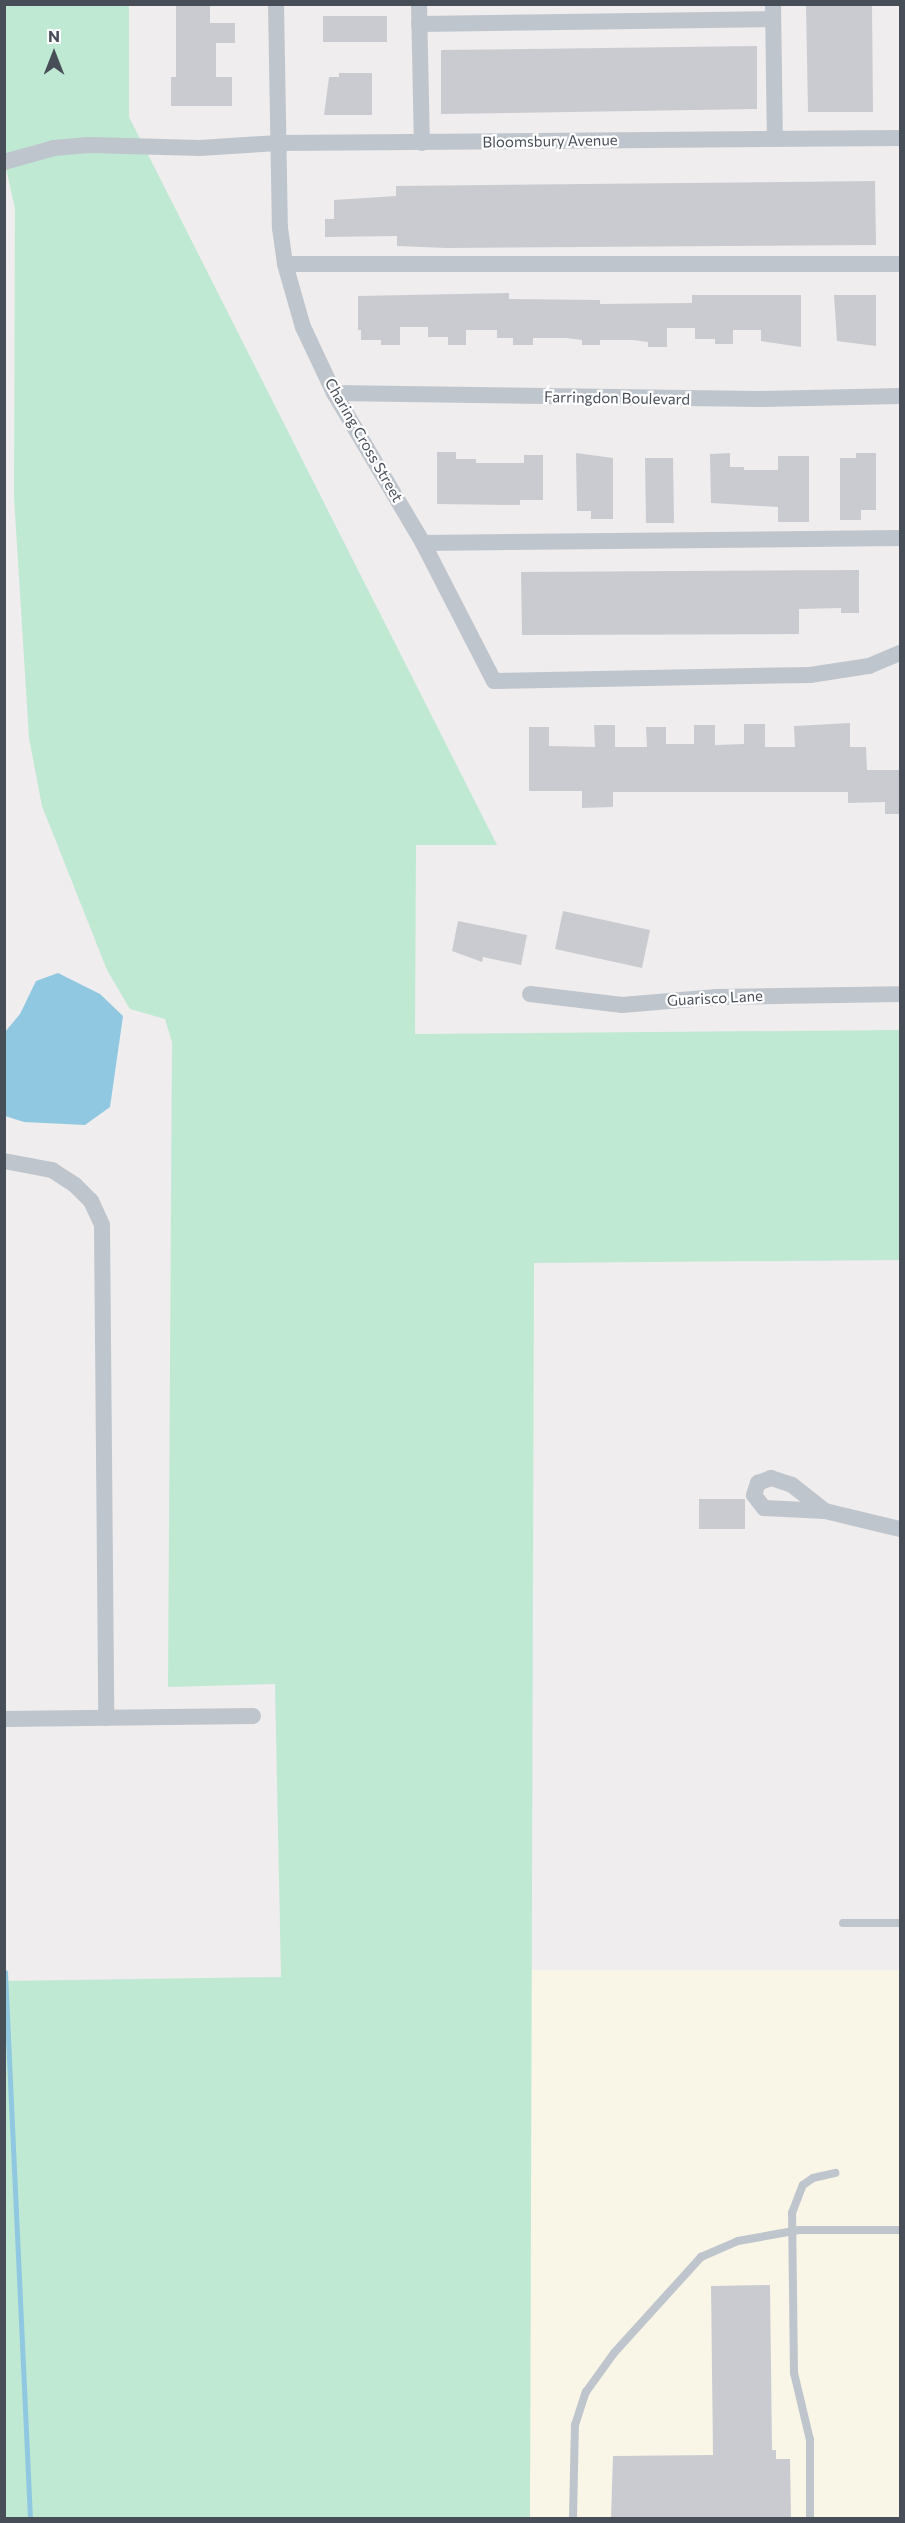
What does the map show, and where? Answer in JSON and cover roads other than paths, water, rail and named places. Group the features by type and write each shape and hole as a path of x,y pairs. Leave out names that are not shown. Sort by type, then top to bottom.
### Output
{"street":[{"name":"Charing Cross Street","path":"276,4 278,143 285,264 303,327 334,393 423,543 494,681 810,675 869,666 900,651"},
{"path":"419,4 422,143"},
{"path":"419,24 773,12 775,139"},
{"name":"Bloomsbury Avenue","path":"4,162 54,148 78,146 200,148 278,143 900,138"},
{"path":"285,264 900,264"},
{"name":"Farringdon Boulevard","path":"334,393 758,399 900,396"},
{"path":"423,543 900,538"},
{"name":"Guarisco Lane","path":"530,994 622,1005 717,997 900,994"},
{"path":"4,1161 52,1170 75,1185 91,1201 102,1225 106,1718"},
{"path":"825,1511 900,1529"},
{"path":"4,1719 253,1716"}],"lane":[{"path":"843,1923 900,1923"},
{"path":"810,2518 810,2440 794,2373 790,2232 797,2193 813,2178 835,2173"},
{"path":"573,2518 575,2426 586,2392 614,2353 701,2257 738,2241 790,2232 900,2230"}],"water":[{"path":"58,973 100,994 123,1016 110,1107 85,1125 24,1122 5,1116 5,1032 20,1014 36,981"}],"waterway":[{"path":"5,1972 30,2518"}]}
